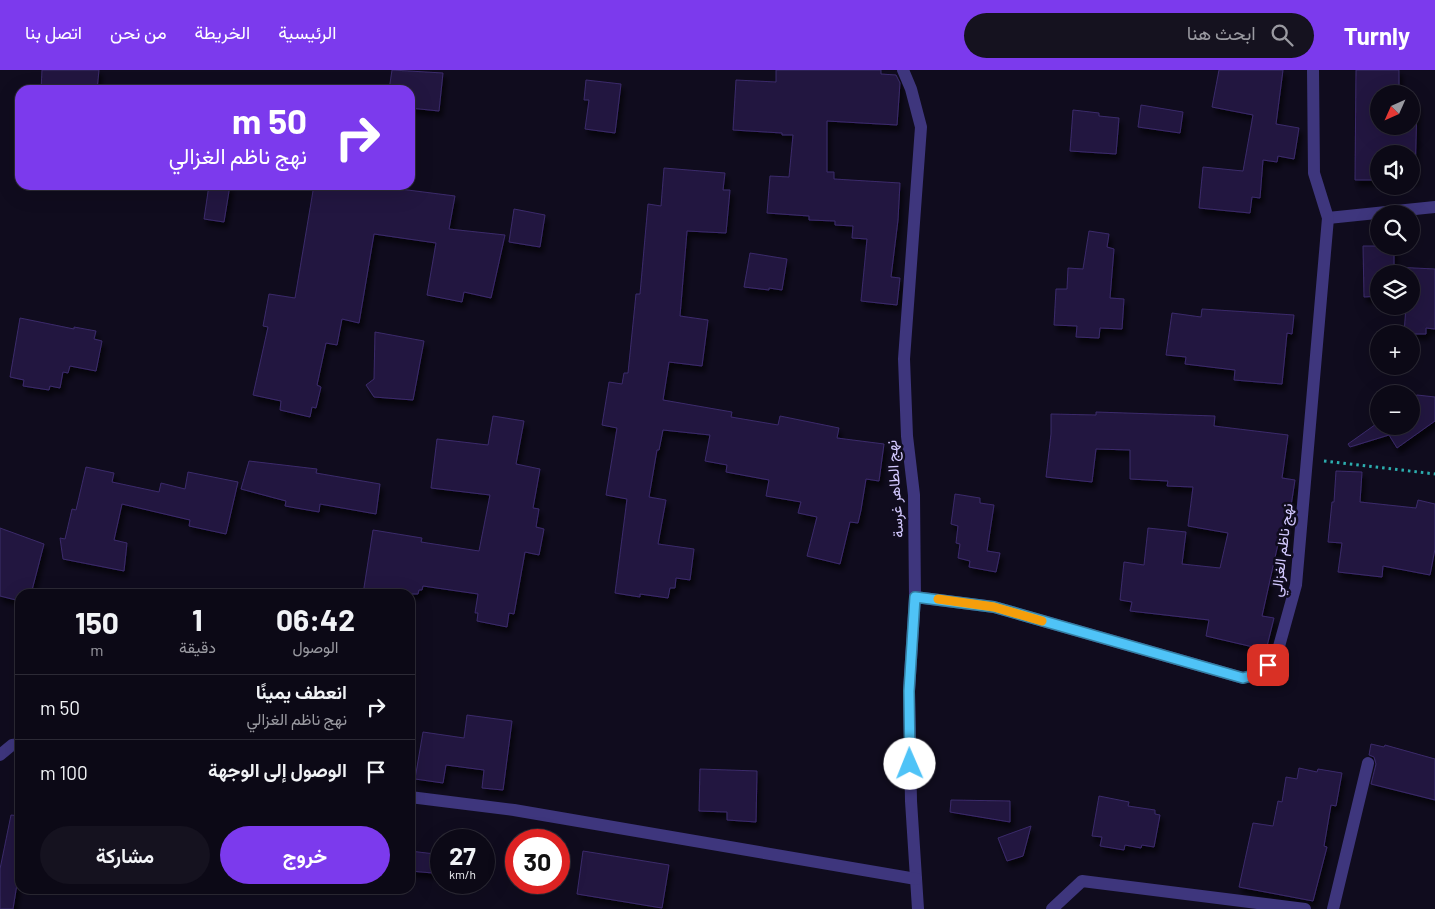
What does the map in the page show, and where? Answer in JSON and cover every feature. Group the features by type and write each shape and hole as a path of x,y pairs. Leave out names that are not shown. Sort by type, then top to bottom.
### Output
{"street":[{"name":"نهج الطاهر غرسة","path":"903,70 911,90 920,127 904,359 907,436 914,495 915,597 909,691 911,801 918,909"},
{"name":"نهج ناظم الغزالي","path":"915,597 994,607 1243,678 1257,674 1268,665 1278,650 1296,585 1328,218 1314,173 1313,70"},
{"path":"1328,218 1435,207"},
{"path":"0,755 15,745"},
{"path":"1333,909 1368,763"},
{"path":"415,798 514,810 916,879"},
{"path":"1052,909 1082,882 1305,909"}],"path":[{"path":"1307,460 1435,474"}],"building":[{"path":"42,70 99,70 98,85 41,85"},
{"path":"392,70 443,73 439,111 415,109 415,85 390,85"},
{"path":"776,70 881,70 881,74 896,75 900,83 897,125 827,121 827,172 834,172 834,179 900,183 898,220 891,277 900,278 897,305 861,301 867,239 852,238 853,226 835,225 835,221 809,220 809,216 767,213 770,176 789,177 793,135 733,130 736,80 776,82"},
{"path":"1219,70 1283,70 1276,124 1299,128 1294,159 1278,156 1277,162 1263,160 1260,198 1252,197 1250,213 1199,208 1203,167 1243,171 1253,115 1212,107"},
{"path":"1356,70 1399,70 1399,85 1370,85 1370,135 1416,135 1416,145 1370,145 1370,180 1355,180"},
{"path":"586,80 621,84 615,133 585,129 589,100 584,100"},
{"path":"1141,105 1183,112 1180,133 1138,127"},
{"path":"1073,110 1119,118 1116,154 1070,151"},
{"path":"664,168 725,173 723,190 730,190 726,233 687,231 680,316 708,320 702,366 669,362 663,400 732,412 731,417 778,425 780,416 839,428 837,438 884,444 879,481 866,479 858,523 850,522 840,564 807,556 817,517 798,513 801,502 766,496 769,480 726,472 727,465 705,461 710,435 663,430 659,450 657,450 649,497 666,500 658,544 694,549 690,580 676,578 675,588 670,588 668,598 640,594 640,597 615,593 627,499 606,495 617,428 602,425 609,382 622,384 624,373 628,373 636,294 640,294 648,204 661,206"},
{"path":"208,190 229,190 224,222 204,219"},
{"path":"313,190 408,190 455,196 449,229 505,235 491,298 464,292 462,302 427,295 436,243 374,234 359,323 342,319 337,345 326,343 317,385 321,387 316,408 312,407 310,417 280,410 281,401 253,395 268,327 263,326 269,294 295,298"},
{"path":"514,209 545,215 540,247 509,242"},
{"path":"1089,231 1109,234 1107,247 1114,249 1110,298 1124,299 1122,329 1100,328 1099,338 1076,337 1077,326 1054,325 1056,289 1067,289 1068,268 1083,269"},
{"path":"1363,246 1370,246 1370,255 1394,255 1394,265 1370,265 1370,297 1364,297"},
{"path":"750,253 787,259 782,290 744,287"},
{"path":"1420,268 1435,269 1435,329 1426,328 1426,334 1420,334 1420,325 1405,325 1405,315 1420,315"},
{"path":"1202,309 1294,315 1292,334 1287,333 1282,384 1234,380 1235,370 1185,364 1186,357 1166,355 1172,313 1201,317"},
{"path":"20,318 74,329 74,327 96,331 94,339 102,341 96,371 70,366 68,373 63,372 60,388 50,386 49,390 23,386 24,380 10,377"},
{"path":"375,332 424,341 413,400 374,397 366,385 374,379"},
{"path":"1420,395 1435,397 1435,421 1420,432"},
{"path":"1096,412 1215,416 1214,426 1288,435 1282,478 1295,480 1285,545 1278,544 1262,616 1274,618 1266,650 1206,636 1209,620 1130,611 1132,602 1120,600 1124,562 1144,565 1148,528 1186,532 1182,564 1220,568 1228,533 1188,526 1193,487 1167,486 1168,481 1130,479 1130,450 1096,449 1092,482 1046,477 1051,434 1051,414 1096,415"},
{"path":"493,416 524,421 516,464 540,469 533,508 539,509 536,527 544,529 539,555 525,552 514,614 509,613 507,627 477,621 478,613 475,613 478,594 423,586 418,594 415,594 415,589 364,589 373,530 422,538 421,542 479,551 490,495 431,488 437,439 488,445"},
{"path":"1370,428 1370,435 1389,435 1350,447 1348,444"},
{"path":"1389,435 1415,435 1397,448"},
{"path":"249,461 317,469 316,473 380,484 376,514 320,504 319,512 285,506 286,501 241,489"},
{"path":"86,467 114,473 112,482 159,492 161,483 185,489 188,472 238,482 226,534 189,526 190,520 122,504 114,540 127,543 124,571 63,559 60,538 65,539 72,509 76,510"},
{"path":"1336,471 1362,472 1360,502 1416,508 1418,500 1435,504 1435,549 1430,575 1383,566 1382,577 1338,572 1342,543 1328,542"},
{"path":"955,494 980,498 980,503 994,505 987,551 1000,553 996,572 969,567 970,561 958,558 960,544 956,543 958,526 951,524"},
{"path":"0,528 44,544 32,589 15,589 15,600 0,596"},
{"path":"467,715 512,721 503,790 482,788 484,770 446,765 443,783 415,779 423,732 464,738"},
{"path":"1371,744 1384,747 1385,745 1435,759 1435,800 1371,784 1376,764 1374,757 1369,755"},
{"path":"1299,768 1317,772 1318,769 1342,773 1336,806 1331,805 1324,846 1327,847 1313,901 1239,887 1253,823 1273,826 1278,801 1282,802 1286,777 1297,779"},
{"path":"700,769 757,771 756,822 727,820 727,812 699,811"},
{"path":"1099,796 1129,802 1128,806 1155,810 1155,814 1160,815 1154,847 1142,845 1141,848 1125,845 1124,850 1100,846 1102,837 1092,836"},
{"path":"951,800 1010,801 1010,822 950,812"},
{"path":"11,815 15,815 15,894 13,909 0,909 0,869"},
{"path":"1031,826 1023,856 1007,861 998,838"},
{"path":"583,851 669,865 662,908 577,894"},
{"path":"415,852 430,853 430,873 415,871"}],"slow traffic":[{"path":"938,599 994,607 1042,621"}],"route":[{"path":"910,764 909,691 915,597 994,607 1243,678 1257,674 1268,665"}]}
